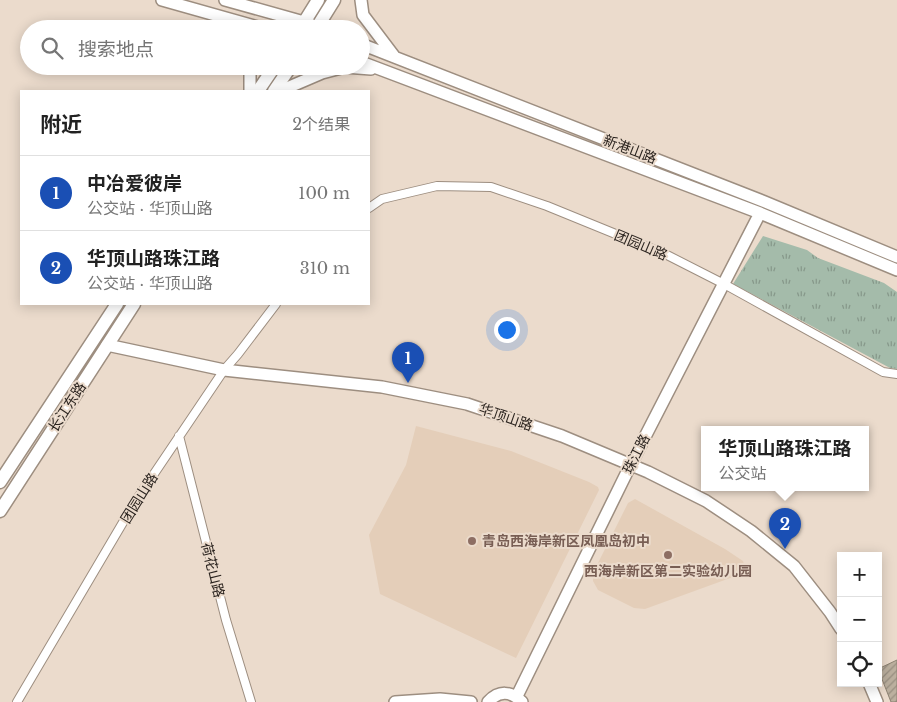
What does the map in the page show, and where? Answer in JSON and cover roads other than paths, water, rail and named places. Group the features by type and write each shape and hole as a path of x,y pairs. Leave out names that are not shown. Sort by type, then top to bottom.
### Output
{"main road":[{"path":"162,0 236,20"},
{"path":"225,0 287,20"},
{"path":"305,20 318,0"},
{"path":"323,20 334,0"},
{"path":"361,0 363,15 367,20"},
{"path":"216,14 223,20"},
{"path":"370,24 395,58"},
{"name":"新港山路","path":"370,48 765,202 897,257"},
{"name":"新港山路","path":"370,65 760,213 897,270"},
{"path":"370,68 383,69"},
{"path":"250,75 250,90"},
{"path":"259,90 269,75"},
{"path":"275,90 285,75"},
{"path":"282,90 317,75"},
{"name":"珠江路","path":"488,702 496,695 503,693 510,693 520,699 630,466 760,213"},
{"name":"长江东路","path":"0,482 116,305"},
{"name":"长江东路","path":"0,511 133,305"},
{"name":"华顶山路","path":"107,345 224,370 382,388 467,404 562,436 648,472 706,501 751,531 794,566 837,623"},
{"path":"871,687 877,702"},
{"path":"395,702 440,699 471,702"}],"street":[{"name":"团园山路","path":"370,207 382,199 437,186 491,188 547,206 667,255 724,284 883,372 897,374"},
{"name":"团园山路","path":"17,702 135,502 224,370 275,305"},
{"name":"荷花山路","path":"180,436 226,620 251,702"}],"place":[{"name":"中冶爱彼岸","path":"408,383"},
{"name":"青岛西海岸新区凤凰岛初中","path":"472,541"},
{"name":"华顶山路珠江路","path":"785,549"},
{"name":"西海岸新区第二实验幼儿园","path":"668,555"}]}
